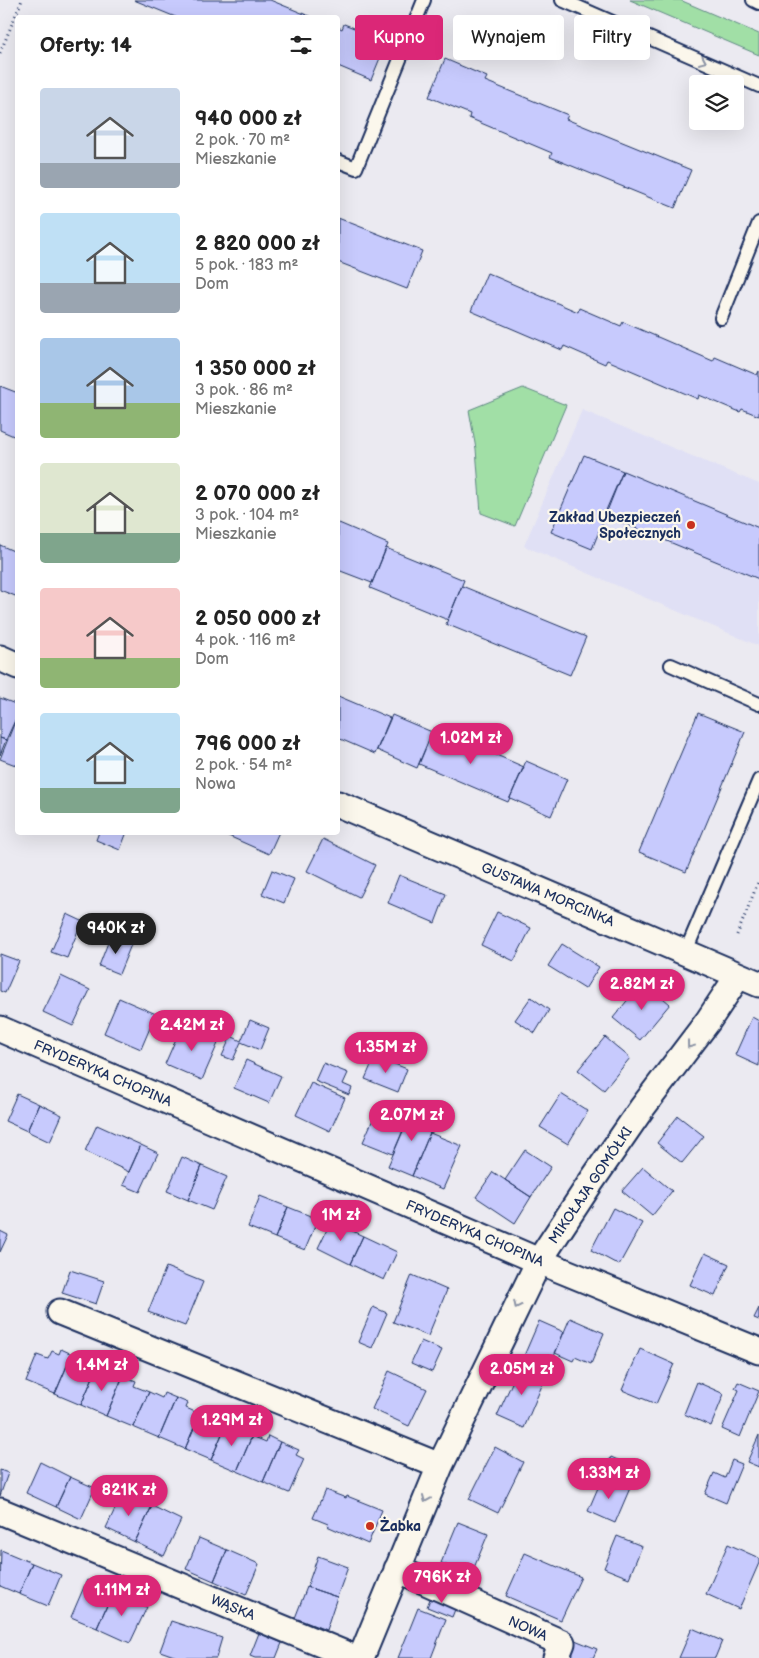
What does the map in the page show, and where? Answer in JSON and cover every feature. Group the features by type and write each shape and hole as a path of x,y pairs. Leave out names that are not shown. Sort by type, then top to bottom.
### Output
{"street":[{"path":"0,658 15,665"},
{"name":"GUSTAWA MORCINKA","path":"340,805 748,980"},
{"name":"MIKOŁAJA GOMÓŁKI","path":"361,1658 440,1466 539,1261 642,1108 708,1021 748,980"},
{"name":"FRYDERYKA CHOPINA","path":"0,1029 539,1261 759,1351"},
{"path":"60,1312 440,1466"},
{"name":"WĄSKA","path":"0,1511 355,1658"},
{"name":"NOWA","path":"397,1569 562,1643 556,1658"}],"lane":[{"path":"340,162 356,168 424,0"},
{"path":"562,0 759,86"},
{"path":"753,0 759,3"},
{"path":"721,318 759,223"},
{"path":"671,665 759,704"},
{"path":"684,953 759,780"}],"path":[{"path":"16,15 22,0"},
{"path":"0,52 15,17"},
{"path":"737,935 759,880"}],"shaded area":[{"path":"582,410 759,484 759,646 524,546"}],"green space":[{"path":"630,0 680,0 759,34 759,55"},
{"path":"523,388 566,405 515,526 481,513 476,449 469,410"}],"building":[{"path":"134,0 270,0 307,15 171,15"},
{"path":"344,24 355,28 355,60 379,60 371,80 340,67 340,28 342,29"},
{"path":"445,59 487,77 485,81 568,115 566,119 691,170 675,208 550,157 552,153 469,118 470,114 429,97"},
{"path":"340,219 422,251 407,289 340,263"},
{"path":"487,273 578,312 579,308 621,326 623,322 713,361 715,357 757,375 759,371 759,416 742,409 740,412 699,395 698,399 607,360 605,364 564,346 562,350 471,311"},
{"path":"0,386 15,392 15,437 0,430"},
{"path":"584,455 623,471 592,549 551,532"},
{"path":"623,471 759,528 759,579 604,515"},
{"path":"340,523 388,544 372,583 340,571"},
{"path":"0,545 15,552 15,596 0,590"},
{"path":"386,548 464,580 448,620 370,588"},
{"path":"462,586 586,637 570,675 446,624"},
{"path":"340,697 390,718 375,754 340,739"},
{"path":"0,698 15,704 15,720 6,740 0,738"},
{"path":"698,713 745,732 686,872 639,852"},
{"path":"392,715 432,732 417,768 377,750"},
{"path":"15,722 15,765 0,759"},
{"path":"434,728 524,767 508,802 419,764"},
{"path":"0,738 6,740 0,755"},
{"path":"526,761 567,779 551,816 510,798"},
{"path":"98,835 126,835 120,850 96,840"},
{"path":"226,835 278,835 269,854"},
{"path":"323,839 375,865 359,897 307,871"},
{"path":"272,870 294,879 284,903 262,894"},
{"path":"399,875 446,894 435,923 388,903"},
{"path":"497,912 531,928 514,961 481,945"},
{"path":"67,914 82,921 67,958 51,952"},
{"path":"124,935 133,940 119,974 99,966 109,940 120,944"},
{"path":"562,944 599,967 585,989 548,966"},
{"path":"0,954 19,961 5,993 0,991"},
{"path":"61,976 90,990 73,1026 43,1012"},
{"path":"643,981 670,1004 640,1040 613,1018"},
{"path":"531,997 549,1010 535,1033 515,1020"},
{"path":"119,998 156,1014 141,1049 104,1033"},
{"path":"752,1017 759,1021 759,1066 735,1055"},
{"path":"250,1020 269,1028 260,1050 241,1042 233,1060 222,1056 231,1036 241,1041"},
{"path":"182,1025 219,1041 202,1080 165,1064"},
{"path":"605,1037 630,1058 604,1090 578,1070"},
{"path":"375,1056 407,1069 398,1092 365,1079"},
{"path":"246,1060 281,1076 269,1103 234,1088"},
{"path":"323,1063 348,1073 343,1084 352,1088 349,1095 315,1081"},
{"path":"311,1083 345,1098 330,1131 296,1115"},
{"path":"17,1094 39,1104 27,1131 5,1121"},
{"path":"561,1094 588,1111 568,1144 540,1127"},
{"path":"39,1104 62,1115 50,1142 27,1131"},
{"path":"413,1108 436,1118 412,1176 388,1166"},
{"path":"377,1110 406,1123 393,1154 363,1142"},
{"path":"678,1116 704,1136 682,1163 657,1143"},
{"path":"97,1125 141,1145 129,1172 85,1151"},
{"path":"430,1133 462,1146 443,1189 412,1176"},
{"path":"141,1145 158,1153 140,1192 123,1185"},
{"path":"525,1150 551,1167 531,1197 505,1180"},
{"path":"182,1157 202,1166 188,1200 167,1191"},
{"path":"202,1166 227,1177 212,1210 188,1200"},
{"path":"643,1167 672,1191 652,1216 622,1191"},
{"path":"493,1172 531,1197 515,1223 476,1197"},
{"path":"260,1196 288,1207 275,1238 248,1227"},
{"path":"288,1207 318,1219 305,1250 275,1238"},
{"path":"613,1208 642,1223 619,1265 591,1250"},
{"path":"331,1221 363,1236 350,1264 318,1248"},
{"path":"0,1231 8,1235 0,1252"},
{"path":"363,1236 397,1252 384,1280 350,1264"},
{"path":"705,1253 729,1264 715,1296 690,1285"},
{"path":"166,1267 203,1282 185,1326 148,1312"},
{"path":"70,1270 104,1281 96,1304 62,1293"},
{"path":"412,1275 447,1290 428,1336 393,1322"},
{"path":"373,1307 387,1313 372,1348 358,1342"},
{"path":"759,1308 759,1320 754,1318"},
{"path":"570,1318 604,1333 591,1364 575,1357 573,1361 555,1353"},
{"path":"539,1321 564,1332 546,1376 520,1365"},
{"path":"421,1341 442,1350 432,1372 411,1363"},
{"path":"61,1349 72,1354 55,1394 26,1382 37,1355 48,1359 52,1351 59,1354"},
{"path":"640,1349 674,1364 656,1404 622,1390"},
{"path":"72,1354 84,1359 82,1364 96,1370 81,1405 55,1394"},
{"path":"520,1365 546,1376 524,1428 497,1416"},
{"path":"96,1370 110,1375 112,1371 123,1376 106,1416 81,1405"},
{"path":"389,1371 427,1389 409,1426 372,1409"},
{"path":"123,1376 136,1381 134,1386 149,1392 133,1427 106,1416"},
{"path":"697,1382 724,1394 711,1426 684,1414"},
{"path":"738,1382 759,1391 740,1437 722,1429 739,1390 735,1388"},
{"path":"149,1392 162,1398 164,1393 176,1398 159,1438 133,1427"},
{"path":"176,1398 188,1403 186,1408 200,1414 185,1449 159,1438"},
{"path":"200,1414 214,1420 216,1415 228,1420 211,1460 185,1449"},
{"path":"228,1420 240,1425 238,1430 252,1436 237,1471 211,1460"},
{"path":"759,1435 759,1467 747,1462"},
{"path":"252,1436 266,1442 268,1436 280,1442 263,1482 237,1471"},
{"path":"280,1442 299,1450 296,1455 304,1459 289,1493 263,1482"},
{"path":"495,1447 523,1462 498,1513 469,1499"},
{"path":"611,1457 638,1469 630,1488 603,1476"},
{"path":"732,1460 742,1464 726,1503 705,1494 714,1473 725,1478"},
{"path":"40,1462 70,1477 56,1507 26,1493"},
{"path":"0,1470 8,1473 0,1496"},
{"path":"603,1476 630,1488 615,1523 588,1511"},
{"path":"70,1477 95,1488 81,1519 56,1507"},
{"path":"325,1490 346,1498 347,1496 382,1510 368,1544 313,1518"},
{"path":"123,1492 152,1506 135,1542 106,1528"},
{"path":"152,1506 181,1520 164,1556 135,1542"},
{"path":"458,1522 488,1534 471,1575 441,1563"},
{"path":"617,1536 642,1546 629,1578 604,1568"},
{"path":"199,1538 227,1550 214,1581 186,1569"},
{"path":"728,1544 759,1558 759,1563 739,1609 706,1594"},
{"path":"1,1550 32,1563 19,1594 0,1586"},
{"path":"227,1550 259,1564 246,1595 214,1581"},
{"path":"525,1553 581,1577 561,1620 506,1596"},
{"path":"318,1556 348,1567 337,1597 307,1587"},
{"path":"32,1563 61,1575 48,1606 19,1594"},
{"path":"87,1580 113,1592 97,1628 71,1617"},
{"path":"307,1587 337,1597 326,1630 295,1618"},
{"path":"433,1591 458,1602 452,1617 427,1607"},
{"path":"113,1592 147,1607 130,1643 97,1628"},
{"path":"418,1608 446,1619 431,1658 398,1658"},
{"path":"171,1621 222,1638 216,1658 180,1658 160,1651"},
{"path":"692,1628 722,1641 715,1658 679,1658"},
{"path":"259,1633 282,1643 276,1658 255,1658 250,1656"},
{"path":"575,1640 597,1649 593,1658 567,1658"}],"place":[{"name":"Zakład Ubezpieczeń Społecznych","path":"691,525"},
{"name":"Żabka","path":"370,1526"}]}
